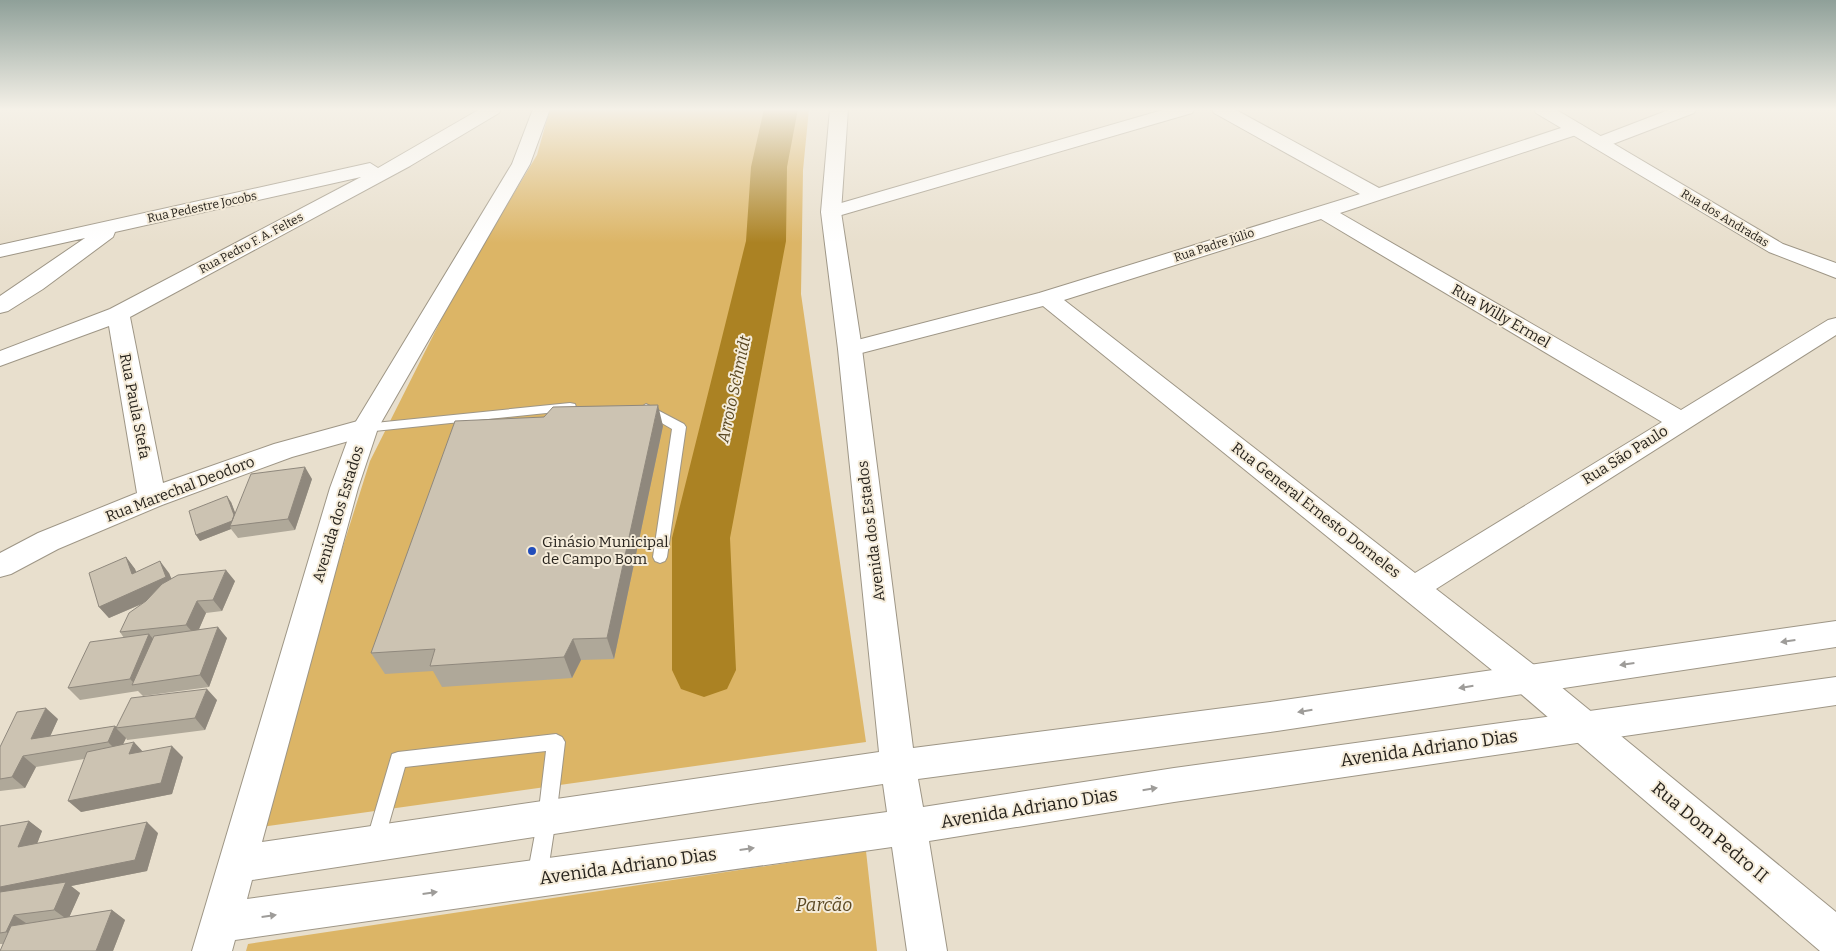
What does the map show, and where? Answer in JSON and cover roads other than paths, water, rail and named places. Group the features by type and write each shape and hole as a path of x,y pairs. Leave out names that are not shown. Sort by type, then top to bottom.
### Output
{"street":[{"name":"Rua Pedro F. A. Feltes","path":"0,359 118,314 418,153"},
{"name":"Avenida dos Estados","path":"216,937 344,488 365,428 521,164 525,153"},
{"name":"Avenida dos Estados","path":"836,153 831,212 850,350 898,766 927,951"},
{"path":"831,212 1033,153"},
{"path":"1301,153 1377,195"},
{"name":"Rua Padre Júlio","path":"850,350 1047,298 1377,195 1502,153"},
{"name":"Rua dos Andradas","path":"1617,153 1776,248 1836,271"},
{"name":"Rua Pedestre Jocobs","path":"0,251 403,162"},
{"name":"Rua Willy Ermel","path":"1322,211 1680,421"},
{"path":"0,306 35,284 115,226"},
{"name":"Rua General Ernesto Dorneles","path":"1047,298 1414,588 1584,726"},
{"name":"Rua Paula Stefa","path":"118,314 152,498"},
{"name":"Rua São Paulo","path":"1414,588 1836,325"},
{"name":"Rua Marechal Deodoro","path":"0,566 48,542 152,498 283,450 365,428"},
{"path":"236,864 898,766 1277,716 1836,634"},
{"name":"Avenida Adriano Dias","path":"216,937 537,878 907,827 1174,785 1836,691"},
{"name":"Rua Dom Pedro II","path":"1584,726 1836,938"}],"lane":[{"path":"365,428 567,407 587,407"},
{"path":"636,407 646,407 679,427 660,557"},
{"path":"374,843 398,760 556,742 547,818 537,878"}],"waterway":[{"name":"Arroio Schmidt","path":"704,670 701,538 766,241 769,167 772,153"}],"place":[{"name":"Ginásio Municipal de Campo Bom","path":"532,551"}],"park label":[{"name":"Parcão","path":"824,905"}]}
